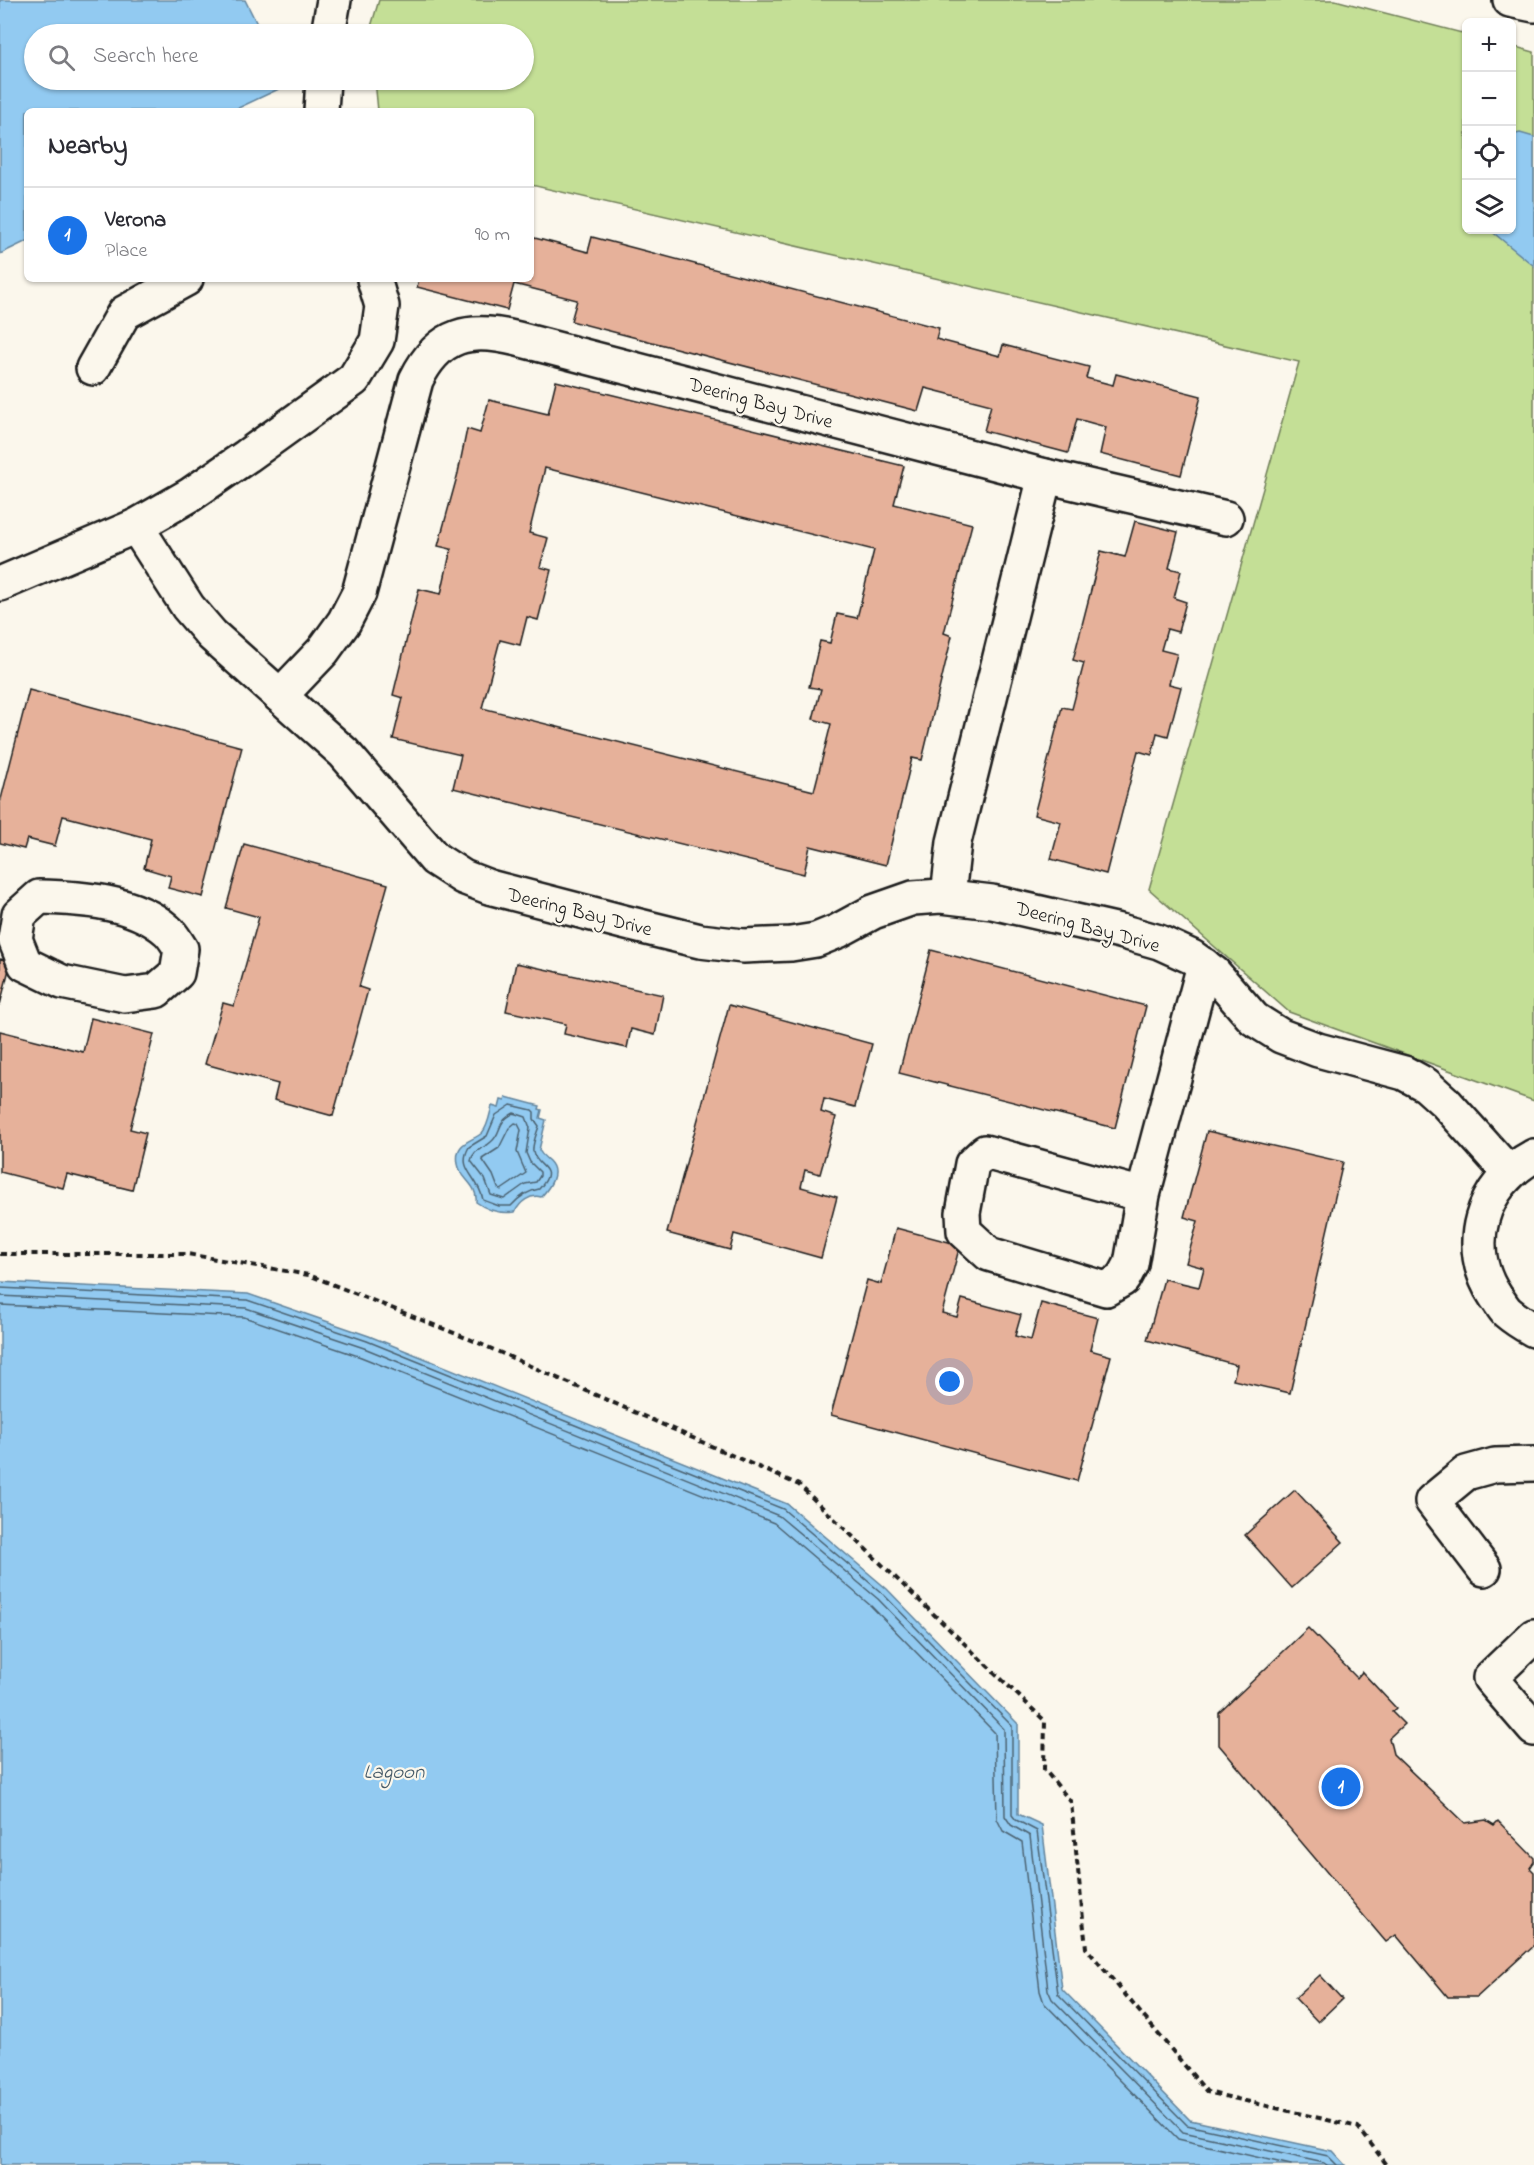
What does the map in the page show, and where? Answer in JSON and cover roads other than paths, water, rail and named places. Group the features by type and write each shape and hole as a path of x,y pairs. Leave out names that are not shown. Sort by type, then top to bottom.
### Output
{"street":[{"path":"330,24 334,0"},
{"path":"1510,0 1534,5"},
{"path":"321,108 322,90"},
{"path":"93,368 124,313 181,282"},
{"path":"0,584 136,526 190,495 354,379 377,341 382,306 375,282"},
{"name":"Deering Bay Drive","path":"280,696 323,651 344,622 359,592 416,380 428,357 450,341 479,332 518,339 1045,476 1226,518"},
{"path":"948,896 954,842 1045,476"},
{"name":"Deering Bay Drive","path":"136,526 188,607 212,635 344,753 435,859 463,877 489,887 700,941 743,946 791,944 816,940 873,912 913,898 948,896 992,902 1120,931 1159,942 1192,957 1214,972 1254,1019 1281,1035 1318,1050 1404,1073 1426,1085 1522,1165"},
{"path":"39,897 79,898 136,911 168,930 181,949 177,973 156,991 125,994 62,982 25,964 15,939 9,905 39,897"},
{"path":"1143,1195 985,1152 972,1164 963,1213 964,1232 988,1254 1106,1289 1123,1279 1131,1264 1143,1195 1204,965"},
{"path":"1522,1165 1491,1196 1480,1223 1478,1252 1487,1284 1506,1311 1534,1330"},
{"path":"1484,1569 1432,1501 1467,1473 1495,1465 1534,1464"},
{"path":"1534,1636 1490,1678 1534,1729"}],"water":[{"path":"0,0 245,0 257,24 24,24 24,90 277,90 238,108 24,108 24,242 0,254"},
{"path":"1516,134 1534,137 1534,266 1495,234 1516,234"},
{"path":"506,1097 540,1106 539,1109 542,1110 540,1118 546,1120 539,1150 554,1170 552,1180 541,1197 529,1198 515,1212 510,1213 490,1210 476,1202 472,1186 459,1169 457,1157 464,1144 482,1133 492,1106 499,1108 501,1100 505,1101"},
{"name":"Lagoon","path":"0,1282 248,1294 369,1336 787,1504 887,1589 1018,1724 1018,1814 1042,1825 1062,1989 1190,2120 1332,2151 1345,2165 0,2165"}],"place":[{"name":"Verona","path":"1341,1787"}]}
